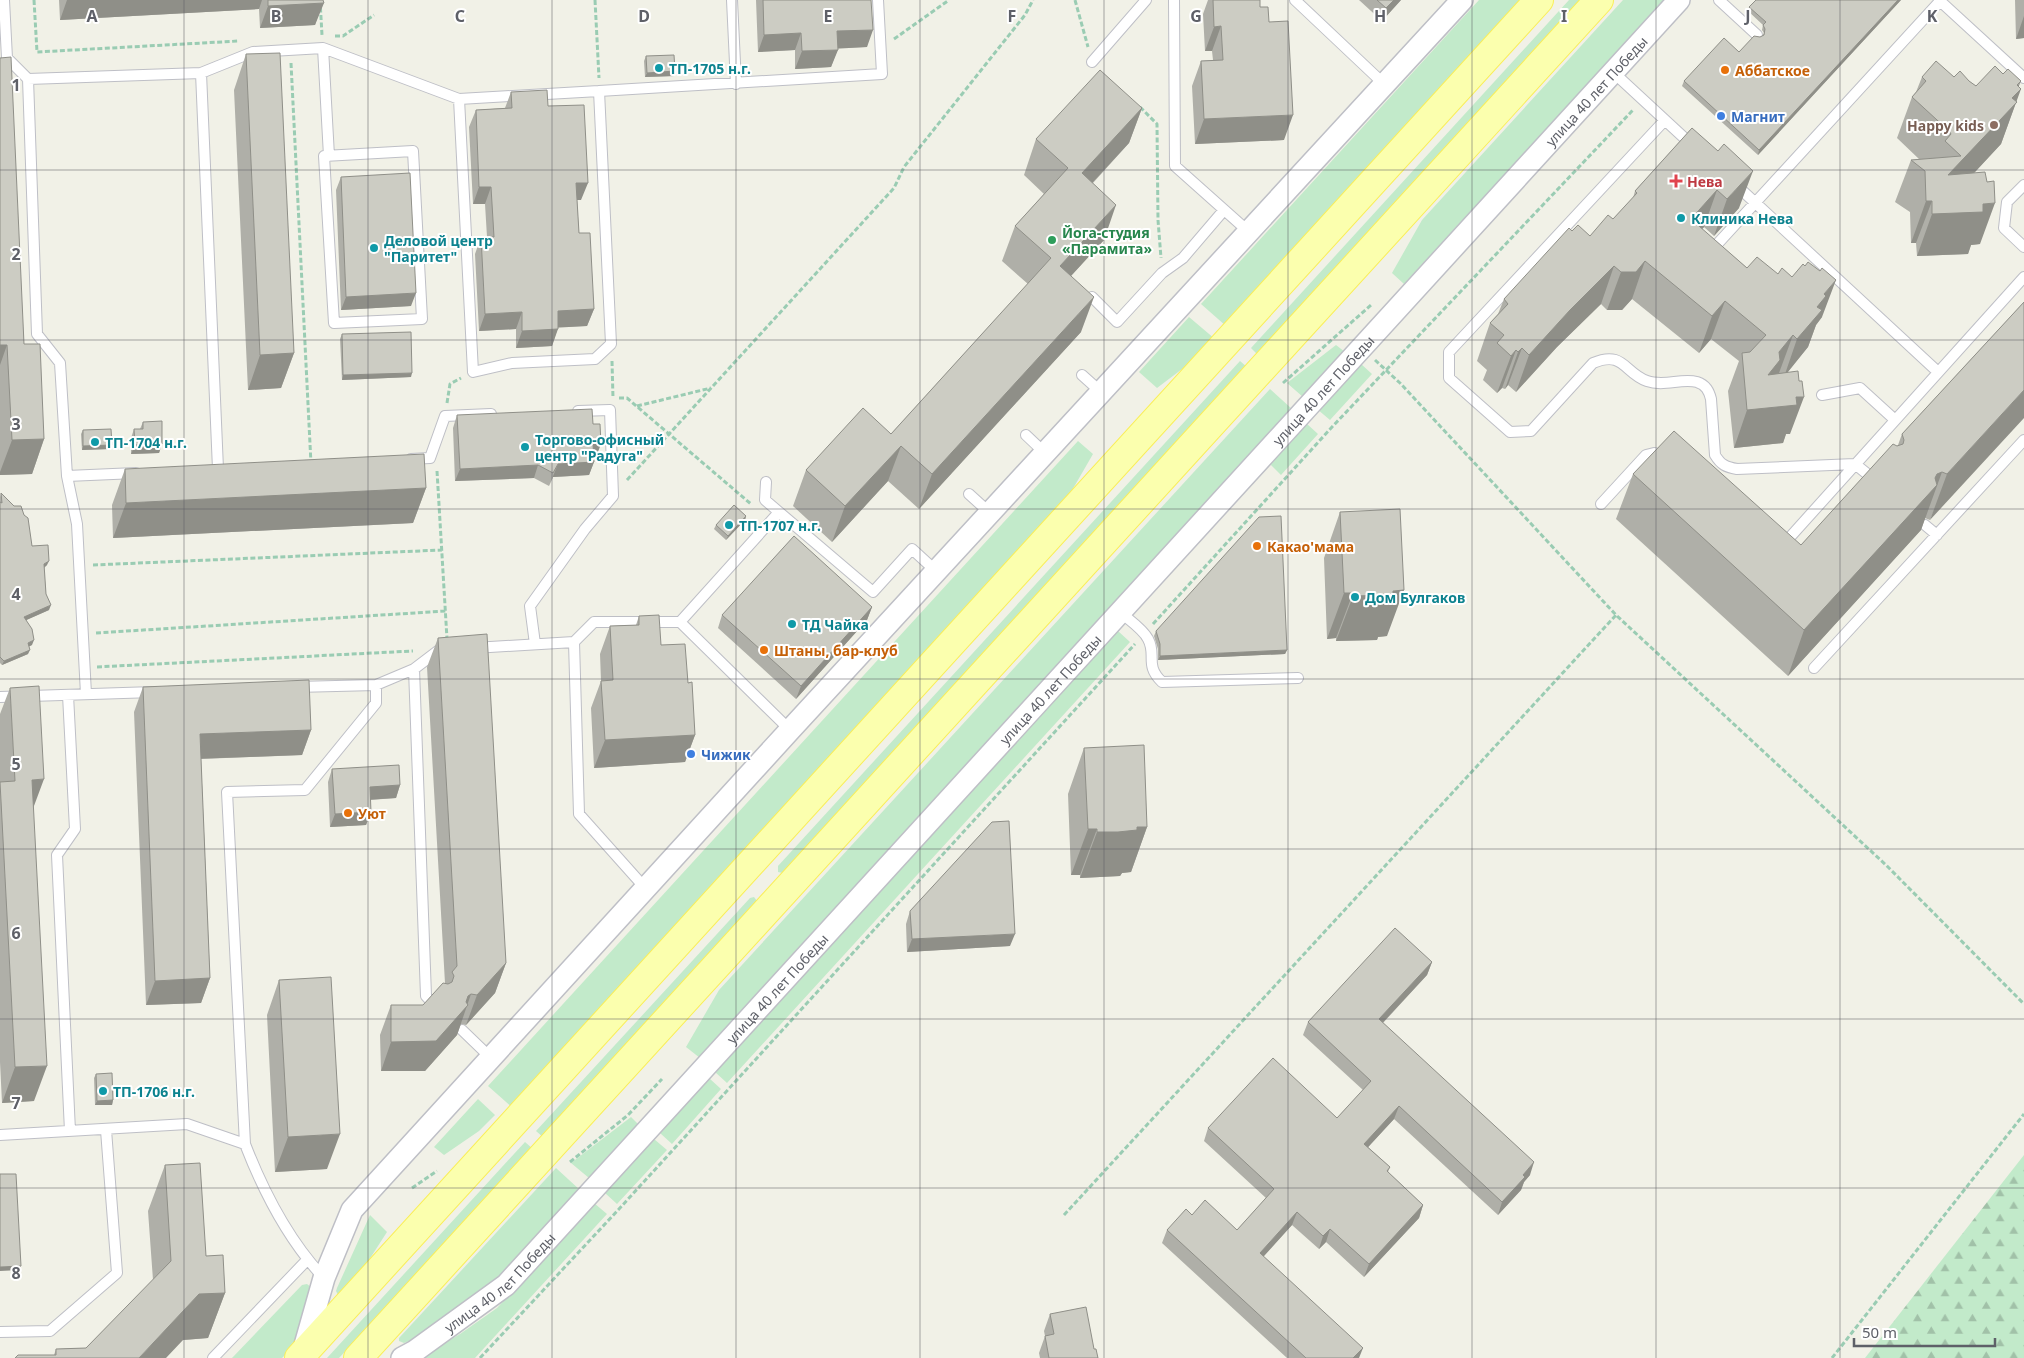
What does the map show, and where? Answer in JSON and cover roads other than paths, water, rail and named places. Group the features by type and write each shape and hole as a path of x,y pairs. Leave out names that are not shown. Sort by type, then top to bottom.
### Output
{"main road":[{"path":"301,1356 1539,0"},
{"path":"358,1358 1599,0"},
{"path":"751,863 784,892"}],"street":[{"path":"301,1356 324,1278 352,1210 790,730 991,514 1462,0"},
{"name":"улица 40 лет Победы","path":"402,1358 415,1351 506,1284 1679,0"}],"lane":[{"path":"4,0 3,58 28,79 201,73 253,52 323,48 459,99 882,74 878,0"},
{"path":"732,0 736,84"},
{"path":"1092,62 1146,0"},
{"path":"1174,0 1175,166 1249,232"},
{"path":"1295,0 1384,84"},
{"path":"1719,0 1757,35"},
{"path":"1712,264 1705,258 1940,0 2006,68 2024,78"},
{"path":"323,48 329,156"},
{"path":"1613,72 1700,152"},
{"path":"201,73 218,469"},
{"path":"28,79 37,334 60,364 67,476 77,524 86,694"},
{"path":"459,99 473,372 512,363 595,359 611,344 599,91"},
{"path":"1665,120 1448,352 1449,378 1510,432 1531,432 1593,363 1602,359 1613,359 1622,362 1641,379 1649,382 1662,384 1692,382 1705,386 1710,391 1715,455 1720,463 1726,467 1737,469 1855,464 1881,485"},
{"path":"412,151 422,318 334,323 324,156 329,156 412,151"},
{"path":"1727,177 1812,261 1938,372"},
{"path":"2024,185 2007,202 2004,228 2024,247"},
{"path":"1092,297 1117,322 1162,274 1183,258 1224,210"},
{"path":"1771,550 1780,548 1894,419 2024,277"},
{"path":"1082,375 1102,393"},
{"path":"1822,395 1860,388 1894,419"},
{"path":"535,644 530,606 585,529 613,496 610,410 563,411"},
{"path":"400,459 430,458 445,416 506,413"},
{"path":"1026,435 1046,454"},
{"path":"1814,668 2024,440"},
{"path":"1602,504 1646,455 1654,453 1662,455 1669,462"},
{"path":"67,476 142,472"},
{"path":"766,482 765,500 873,592 912,549 937,572"},
{"path":"969,494 991,514"},
{"path":"680,622 779,512"},
{"path":"1925,525 1937,535"},
{"path":"1120,612 1150,641 1151,666 1155,676 1162,682 1298,678"},
{"path":"286,688 376,685 414,669 452,649 574,642 594,622 680,622 790,730"},
{"path":"574,642 579,814 646,889"},
{"path":"414,669 426,996 436,1007"},
{"path":"324,1278 307,1260 275,1211 255,1170 246,1144 227,792 305,790 376,703 376,685"},
{"path":"0,697 166,692"},
{"path":"68,695 75,829 57,854 70,1131"},
{"path":"462,1030 491,1058"},
{"path":"0,1135 187,1124 246,1144"},
{"path":"0,1332 50,1331 117,1272 106,1130"},
{"path":"212,1358 307,1260"}],"place":[{"name":"ТП-1705 н.г.","path":"659,68"},
{"name":"Аббатское","path":"1725,70"},
{"name":"Магнит","path":"1721,116"},
{"name":"Happy kids","path":"1994,125"},
{"name":"Нева","path":"1676,181"},
{"name":"Клиника Нева","path":"1681,218"},
{"name":"Йога-студия «Парамита»","path":"1052,240"},
{"name":"Деловой центр \"Паритет\"","path":"374,248"},
{"name":"ТП-1704 н.г.","path":"95,442"},
{"name":"Торгово-офисный центр \"Радуга\"","path":"525,447"},
{"name":"ТП-1707 н.г.","path":"729,525"},
{"name":"Какао'мама","path":"1257,546"},
{"name":"Дом Булгаков","path":"1355,597"},
{"name":"ТД Чайка","path":"792,624"},
{"name":"Штаны, бар-клуб","path":"764,650"},
{"name":"Чижик","path":"691,754"},
{"name":"Уют","path":"348,813"},
{"name":"ТП-1706 н.г.","path":"103,1091"}]}
